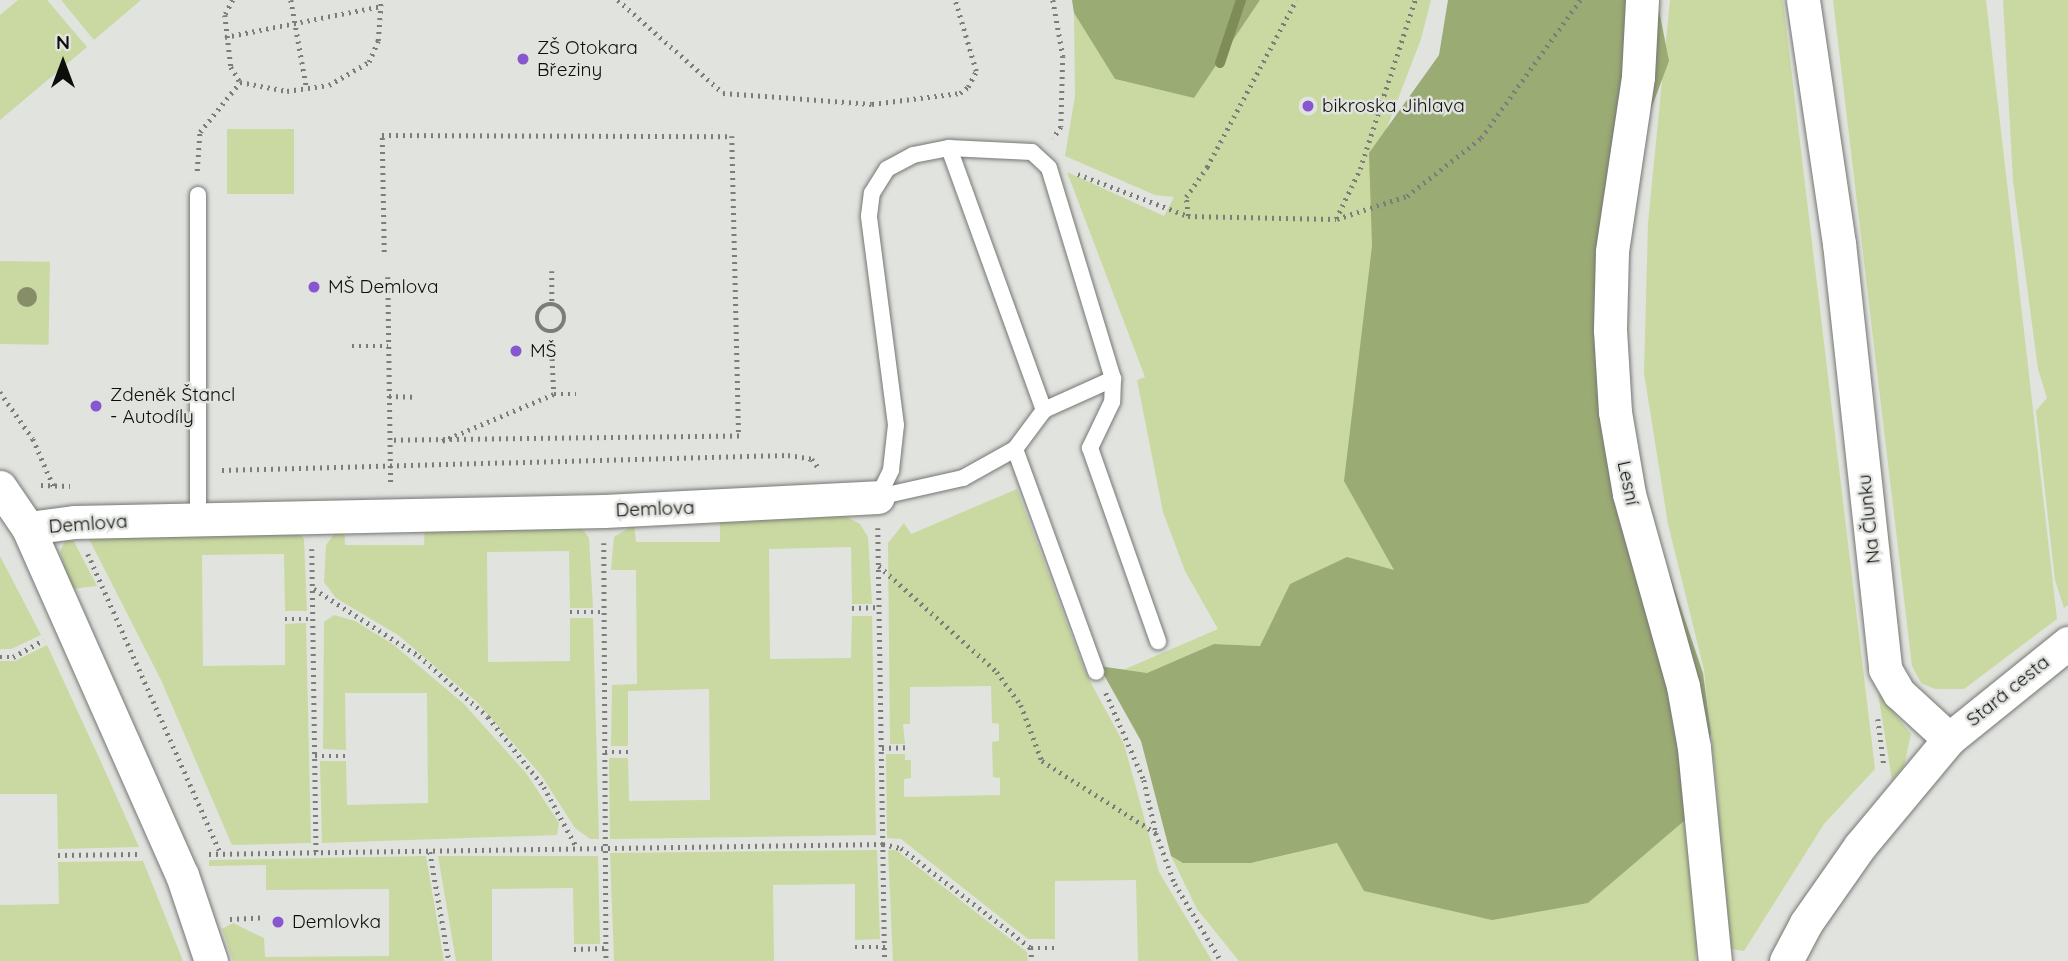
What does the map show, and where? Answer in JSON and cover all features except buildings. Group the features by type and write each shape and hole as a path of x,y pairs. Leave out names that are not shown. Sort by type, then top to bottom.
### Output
{"street":[{"name":"Lesní","path":"1642,0 1638,77 1612,252 1610,330 1615,412 1629,494 1684,685 1696,761 1715,961"},
{"name":"Na Člunku","path":"1803,0 1839,243 1885,669 1899,693 1949,739"},
{"name":"Demlova","path":"0,487 28,528 182,875 211,961"},
{"name":"Demlova","path":"28,528 74,522 604,511 878,497"},
{"name":"Stará cesta","path":"1949,739 2068,643"},
{"path":"1786,961 1806,923 1860,846 1949,739"}],"lane":[{"path":"949,148 1044,410"},
{"path":"878,497 891,470 896,425 869,216 872,193 887,169 913,155 949,148 1032,152 1049,168 1113,379 1112,402 1090,448 1157,641"},
{"path":"198,195 198,519"},
{"path":"878,497 963,478 1015,449 1044,410 1113,379"},
{"path":"1015,449 1096,672"}],"path":[{"path":"225,37 381,3 378,41 369,62 354,74 307,90 287,91 240,82 231,67 225,37 225,15 233,0"},
{"path":"291,0 307,90"},
{"path":"618,0 723,93 872,104 960,93 968,87 976,71 955,0"},
{"path":"1053,0 1063,56 1061,127 1040,159 1188,216 1336,219 1407,196 1482,138 1580,0"},
{"path":"1188,216 1186,197 1207,167 1296,0"},
{"path":"1336,219 1360,169 1415,0"},
{"path":"198,195 200,132 240,82"},
{"path":"384,252 382,135 732,136 738,436 438,443 390,440"},
{"path":"552,271 552,304"},
{"path":"388,277 392,517"},
{"path":"552,304 561,308 565,318 561,327 551,331 542,328 537,315 552,304"},
{"path":"551,331 554,394"},
{"path":"352,346 388,346"},
{"path":"0,391 33,439 74,522 221,854 430,852 576,846 883,844 901,848 1031,948 1056,948"},
{"path":"438,443 554,394 576,394"},
{"path":"389,396 414,397"},
{"path":"198,470 788,456 812,459 839,501"},
{"path":"604,511 606,961"},
{"path":"311,519 316,853"},
{"path":"885,961 879,566 997,671 1021,705 1042,761 1156,833"},
{"path":"314,589 419,656 488,717 544,787 576,846"},
{"path":"852,608 880,607"},
{"path":"570,612 604,612"},
{"path":"285,620 312,619"},
{"path":"0,657 13,657 49,636"},
{"path":"1096,672 1144,780 1156,833 1175,884 1221,961"},
{"path":"882,748 905,747"},
{"path":"605,752 628,752"},
{"path":"314,756 346,756"},
{"path":"430,852 449,961"},
{"path":"58,855 149,853"},
{"path":"855,947 885,947"},
{"path":"574,949 606,948"},
{"path":"1031,948 1032,961"}],"green space":[{"path":"18,0 47,0 87,47 0,120 0,15"},
{"path":"61,0 141,0 94,40"},
{"path":"1072,0 1260,0 1194,98 1115,79 1074,13"},
{"path":"1260,0 1431,0 1421,39 1370,172 1395,571 1290,584 1261,646 1214,644 1147,673 1123,670 1218,629 1185,571 1163,512 1137,380 1145,377 1067,172 1164,216 1174,197 1155,195 1065,156 1075,96 1074,13 1115,79 1194,98"},
{"path":"1448,0 1657,0 1669,61 1626,176 1601,289 1648,511 1703,673 1711,733 1698,809 1588,903 1492,920 1364,891 1337,843 1251,863 1183,863 1171,856 1141,741 1099,666 1147,673 1214,644 1260,646 1290,584 1347,557 1394,570 1344,481 1372,246 1369,153 1439,55"},
{"path":"1670,0 1783,0 1875,769 1824,824 1744,951 1726,948 1718,800 1704,670 1668,524 1644,373 1648,223"},
{"path":"1833,0 1986,0 2057,619 1964,689 1935,689 1921,683 1912,666"},
{"path":"2003,0 2068,0 2068,605 2064,608 2055,580 2036,411 2047,398 2038,369 2013,181"},
{"path":"227,129 294,129 294,194 227,194"},
{"path":"0,261 50,262 49,345 0,344"},
{"path":"1017,489 1085,672 1124,744 1159,872 1212,961 1138,961 1136,880 1055,881 1055,939 1028,939 901,839 887,838 886,754 905,754 905,760 911,760 911,778 904,779 904,797 1000,795 1000,778 993,777 992,742 999,741 999,724 992,723 991,686 910,687 910,724 903,724 905,744 890,744 888,543 904,523 911,534"},
{"path":"845,516 860,524 868,537 872,604 852,604 851,547 769,549 770,659 851,658 852,616 872,616 876,835 610,839 609,758 628,758 629,801 710,800 709,689 628,691 628,746 611,746 612,685 637,684 636,570 611,570 614,537 634,525 636,542 720,542 720,517"},
{"path":"425,520 580,526 589,538 593,608 570,608 569,551 487,552 488,662 570,661 570,618 593,618 599,839 590,839 575,828 541,775 477,702 398,635 336,598 324,582 326,545 344,521 345,545 424,545"},
{"path":"82,525 296,530 304,539 307,611 285,611 284,554 202,555 203,666 285,665 285,624 306,623 311,843 232,845 161,680"},
{"path":"69,532 97,586 71,589 60,552"},
{"path":"0,556 41,635 11,649 0,649"},
{"path":"334,615 355,621 394,645 464,704 526,773 559,823 557,835 322,843 320,761 346,761 347,805 428,803 427,693 345,693 346,750 323,749 324,622"},
{"path":"47,645 139,847 58,849 57,794 0,794 0,661 15,661"},
{"path":"1878,693 1911,734 1904,766 1892,780"},
{"path":"1698,809 1704,902 1695,961 1239,961 1197,909 1171,856 1184,863 1251,863 1338,843 1364,891"},
{"path":"877,850 880,939 855,940 855,884 773,885 774,961 614,961 610,853"},
{"path":"888,850 896,850 1027,952 1028,961 893,961"},
{"path":"426,856 444,961 233,961 222,929 233,923 264,938 265,957 389,956 389,889 266,890 266,865 209,866 209,860"},
{"path":"438,856 598,856 600,944 574,944 573,888 492,889 492,961 456,961"},
{"path":"143,861 183,961 0,961 0,905 59,904 58,862"}],"waterway":[{"path":"1220,63 1241,0"}],"place":[{"name":"ZŠ Otokara Březiny","path":"523,59"},
{"name":"bikroska Jihlava","path":"1308,106"},
{"name":"MŠ Demlova","path":"314,287"},
{"name":"MŠ","path":"516,351"},
{"name":"Zdeněk Štancl - Autodíly","path":"96,406"},
{"name":"Demlovka","path":"278,922"}]}
